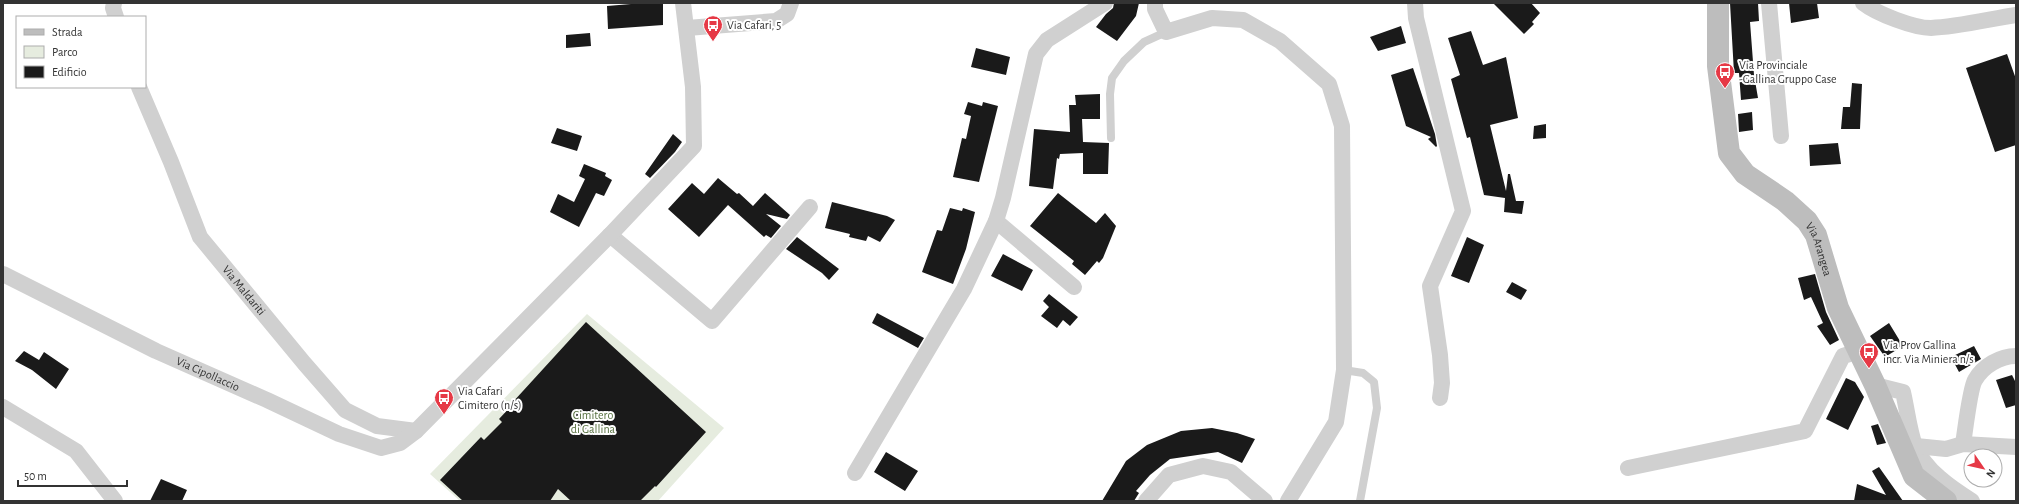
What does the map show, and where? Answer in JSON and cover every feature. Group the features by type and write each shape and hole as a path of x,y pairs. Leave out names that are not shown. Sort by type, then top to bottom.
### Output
{"street":[{"path":"114,3 113,8 116,16"},
{"name":"Via Cipollaccio","path":"3,274 156,351 267,400 339,434 381,448 400,443 416,431 610,236 694,146 693,87 683,3"},
{"path":"687,28 776,21 787,14 791,3"},
{"path":"855,473 964,288 996,221 1004,198 1036,54 1047,40 1105,3"},
{"path":"1154,3 1155,9 1166,32 1212,18 1243,20 1280,41 1329,84 1342,126 1344,370 1336,422 1288,501"},
{"path":"1415,3 1416,18 1464,210 1430,286 1440,355 1442,383 1440,398"},
{"name":"Via Arangea","path":"1718,3 1718,66 1729,153 1745,174 1785,201 1807,221 1816,235 1838,308 1876,385 1914,476 1946,501"},
{"path":"1769,3 1781,136"},
{"path":"1863,3 1869,8 1895,20 1930,28 2016,15"},
{"name":"Via Maldariti","path":"139,88 171,162 200,237 304,363 345,410 378,426 416,431"},
{"path":"610,236 712,321 810,207"},
{"path":"996,221 1074,287"},
{"path":"1628,468 1805,431 1843,356 1859,351"},
{"path":"1962,444 1974,380 1988,364 2010,356 2016,356"},
{"path":"1876,385 1903,392 1916,446 1935,473 1951,487 1972,501"},
{"path":"3,407 76,451 115,501"},
{"path":"1916,446 1946,449 1962,444 2016,447"},
{"path":"1146,501 1168,475 1203,466 1231,472 1265,501"}],"lane":[{"path":"1111,138 1110,94 1112,78 1124,61 1144,42 1166,32"},
{"path":"1344,370 1363,373 1374,382 1377,408 1360,501"}],"green space":[{"name":"Cimitero di Gallina","path":"587,314 724,428 658,501 460,501 430,474"}],"building":[{"path":"663,3 663,25 608,29 607,6"},
{"path":"1114,3 1139,3 1136,16 1117,41 1096,27 1106,14 1113,8"},
{"path":"1493,3 1531,3 1540,13 1532,22 1534,24 1524,34"},
{"path":"1730,3 1758,3 1759,21 1750,22 1754,75 1758,98 1741,100 1739,73 1734,73"},
{"path":"1789,3 1817,3 1819,18 1791,23"},
{"path":"1401,26 1406,43 1378,51 1370,37"},
{"path":"1471,31 1483,65 1506,57 1518,118 1490,125 1506,191 1508,174 1510,174 1516,201 1524,201 1522,214 1504,212 1505,198 1484,195 1470,137 1467,138 1451,79 1460,75 1448,38"},
{"path":"590,33 591,46 566,48 566,35"},
{"path":"976,48 1010,57 1006,75 971,67"},
{"path":"2007,54 2016,79 2016,145 1995,152 1966,68"},
{"path":"1413,68 1435,134 1436,147 1428,139 1431,137 1406,126 1391,75"},
{"path":"1852,83 1862,84 1860,129 1841,129 1843,107 1850,107"},
{"path":"1100,94 1100,119 1082,119 1083,142 1109,143 1108,174 1083,174 1083,153 1060,154 1059,159 1057,158 1053,189 1029,186 1034,129 1070,132 1069,105 1076,105 1075,95"},
{"path":"968,102 982,106 983,102 998,106 979,182 953,177 962,138 966,139 971,116 964,114"},
{"path":"1752,112 1753,130 1739,132 1738,114"},
{"path":"1546,124 1546,138 1533,139 1534,126"},
{"path":"557,128 582,136 577,151 551,143"},
{"path":"673,134 682,142 675,152 650,178 645,174"},
{"path":"1838,143 1841,164 1810,166 1809,145"},
{"path":"584,164 606,173 605,176 612,180 604,196 596,193 579,227 550,212 558,194 574,202 585,179 579,176"},
{"path":"718,178 737,194 739,193 753,206 765,193 790,215 787,219 766,214 781,226 771,238 766,235 764,237 728,205 699,237 668,209 692,183 704,194"},
{"path":"1058,193 1096,223 1105,213 1116,226 1103,258 1099,263 1097,261 1085,275 1072,264 1074,261 1030,226"},
{"path":"832,202 887,216 895,220 880,242 868,236 866,241 849,237 850,234 825,228"},
{"path":"950,208 962,211 963,208 975,212 966,249 953,284 922,272 937,230 942,231"},
{"path":"797,237 839,269 829,280 822,273 786,249"},
{"path":"1467,237 1484,245 1469,283 1451,276"},
{"path":"1003,254 1033,270 1022,291 991,276"},
{"path":"1815,274 1826,312 1839,340 1830,345 1817,326 1823,323 1811,297 1804,300 1798,278"},
{"path":"1512,282 1527,290 1521,300 1506,292"},
{"path":"1049,294 1078,317 1070,326 1063,320 1057,328 1041,316 1049,307 1043,301"},
{"path":"877,313 924,338 918,348 872,323"},
{"name":"Cimitero di Gallina","path":"586,322 706,432 656,487 655,486 640,501 571,501 558,489 550,501 463,501 440,480 481,437 484,440 502,422 499,419 513,404 512,403"},
{"path":"1889,323 1903,346 1885,357 1870,336"},
{"path":"1974,346 1981,359 1959,372 1951,357"},
{"path":"24,351 39,360 44,352 69,369 56,389 32,370 15,361"},
{"path":"2012,375 2016,383 2016,405 2006,408 1996,380"},
{"path":"1846,378 1855,382 1864,397 1848,430 1826,419"},
{"path":"1878,424 1886,443 1877,445 1871,426"},
{"path":"1212,428 1237,433 1255,439 1242,463 1218,452 1170,459 1150,475 1136,491 1139,493 1134,501 1102,501 1126,461 1147,445 1181,431"},
{"path":"886,452 918,471 905,491 874,472"},
{"path":"1879,467 1903,501 1854,501 1857,484 1886,495 1872,471"},
{"path":"161,479 187,490 182,501 150,501"}],"place":[{"name":"Via Cafari, 5","path":"713,42"},
{"name":"Via Provinciale -Gallina Gruppo Case","path":"1725,89"},
{"name":"Via Prov Gallina incr. Via Miniera n/s","path":"1869,369"},
{"name":"Via Cafari Cimitero (n/s)","path":"444,415"}]}
